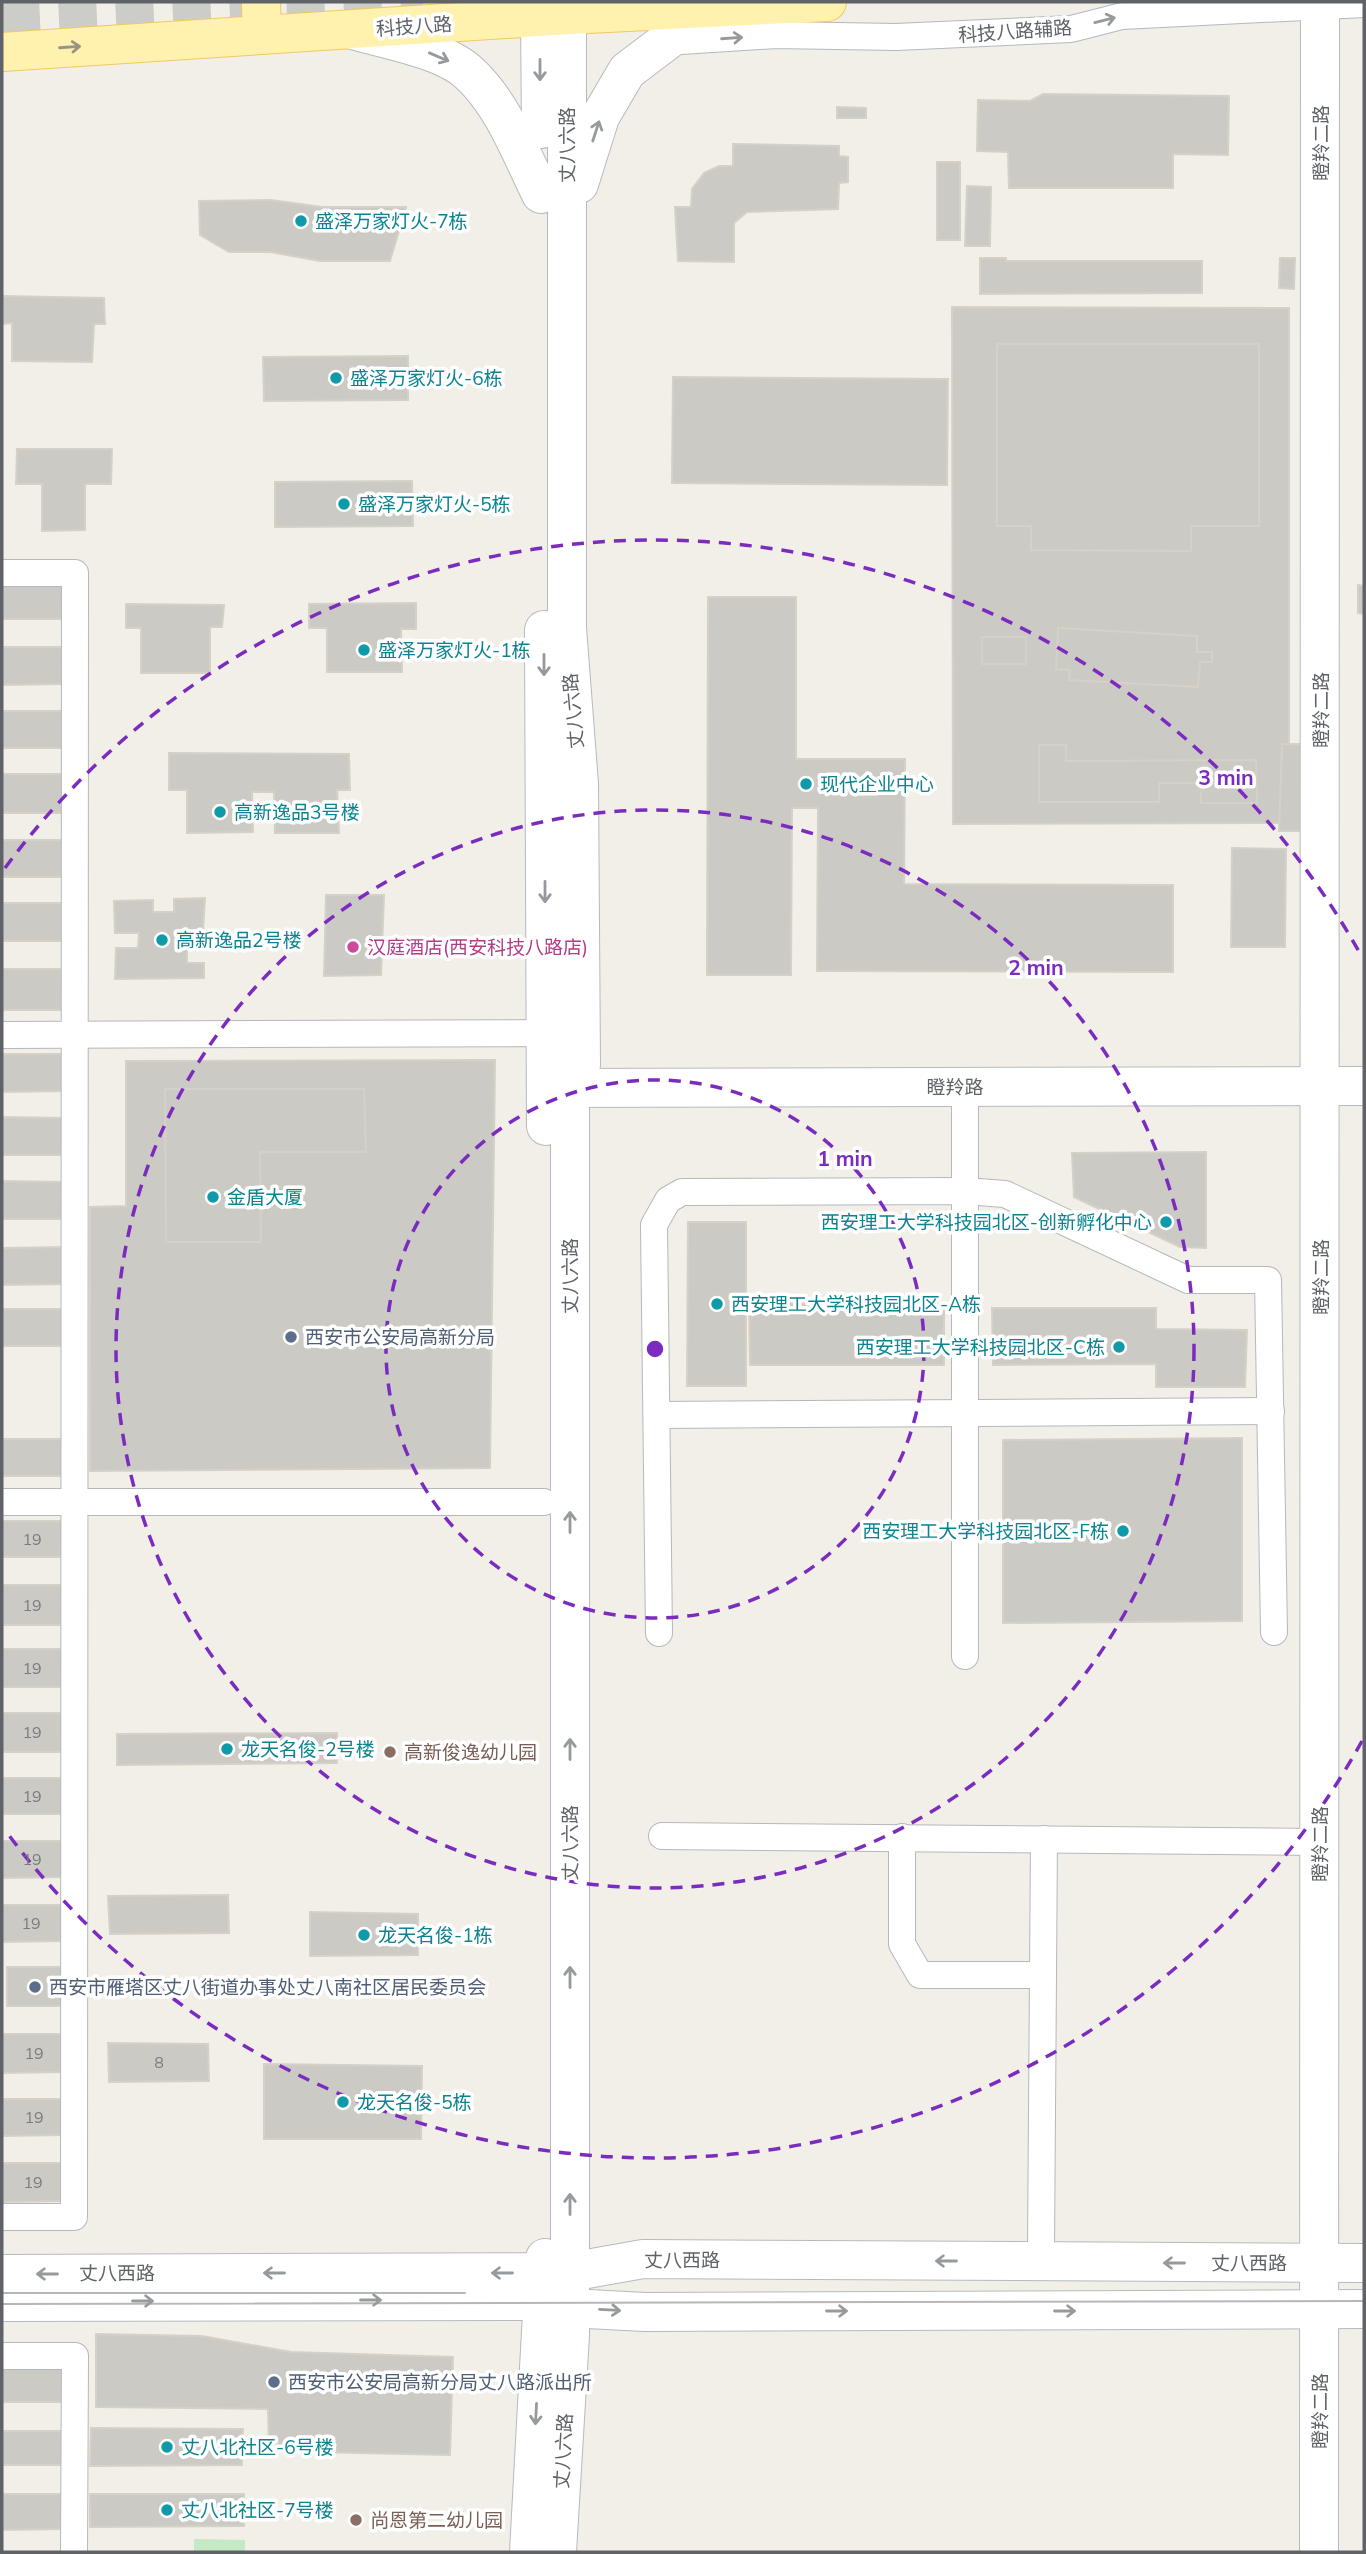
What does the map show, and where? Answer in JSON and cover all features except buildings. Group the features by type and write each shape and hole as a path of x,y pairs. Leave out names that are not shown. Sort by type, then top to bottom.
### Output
{"main road":[{"name":"科技八路","path":"2,52 262,18 351,30 555,9 710,8 827,2"},
{"name":"瞪羚二路","path":"1320,4 1320,2552"},
{"path":"554,207 627,71 710,8"},
{"name":"丈八六路","path":"529,2552 557,2289 561,1062 554,207 555,9"},
{"path":"351,30 439,55 469,72 496,107 554,207"},
{"name":"瞪羚路","path":"561,1062 1321,1075 1364,1086"},
{"name":"瞪羚路","path":"561,1062 965,1087 1321,1075 1364,1064"},
{"name":"丈八六路","path":"557,2552 570,2335 557,2289 544,1502 561,1062"},
{"name":"丈八西路","path":"2,2302 557,2289 643,2259 1364,2263"},
{"name":"丈八西路","path":"2,2274 557,2289 645,2312 1364,2309"}],"street":[{"name":"科技八路辅路","path":"664,43 776,36 896,37 1071,29 1122,16 1320,4 1364,4"},
{"path":"2,573 75,573 74,2217 2,2217"},
{"path":"2,1035 75,1035 561,1062"},
{"path":"965,1087 965,1656"},
{"path":"659,1633 654,1225 668,1200 682,1192 965,1191 1005,1195 1188,1280 1268,1280 1274,1632"},
{"path":"657,1415 1270,1411"},
{"path":"2,1502 544,1502"},
{"path":"662,1836 1320,1842"},
{"path":"902,1837 902,1944 920,1975 1043,1975"},
{"path":"1041,2248 1044,1839"},
{"path":"2,2356 75,2356 74,2552"}],"green space":[{"path":"194,2539 245,2540 245,2552 194,2552"}],"tunnel":[{"path":"2,21 423,2"}],"tram line":[{"path":"2,2293 465,2293"},
{"path":"2,2304 1364,2301"}],"place":[{"name":"盛泽万家灯火-7栋","path":"301,221"},
{"name":"盛泽万家灯火-6栋","path":"336,378"},
{"name":"盛泽万家灯火-5栋","path":"344,504"},
{"name":"盛泽万家灯火-1栋","path":"364,650"},
{"name":"现代企业中心","path":"806,784"},
{"name":"高新逸品3号楼","path":"220,812"},
{"name":"高新逸品2号楼","path":"162,940"},
{"name":"汉庭酒店(西安科技八路店)","path":"353,947"},
{"name":"金盾大厦","path":"213,1197"},
{"name":"西安理工大学科技园北区-创新孵化中心","path":"1166,1222"},
{"name":"西安理工大学科技园北区-A栋","path":"717,1304"},
{"name":"西安市公安局高新分局","path":"291,1337"},
{"name":"西安理工大学科技园北区-C栋","path":"1119,1347"},
{"name":"西安理工大学科技园北区-F栋","path":"1123,1531"},
{"name":"龙天名俊-2号楼","path":"227,1749"},
{"name":"高新俊逸幼儿园","path":"390,1752"},
{"name":"龙天名俊-1栋","path":"364,1935"},
{"name":"西安市雁塔区丈八街道办事处丈八南社区居民委员会","path":"35,1987"},
{"name":"龙天名俊-5栋","path":"343,2102"},
{"name":"西安市公安局高新分局丈八路派出所","path":"274,2382"},
{"name":"丈八北社区-6号楼","path":"167,2447"},
{"name":"丈八北社区-7号楼","path":"167,2510"},
{"name":"尚恩第二幼儿园","path":"356,2520"}]}
